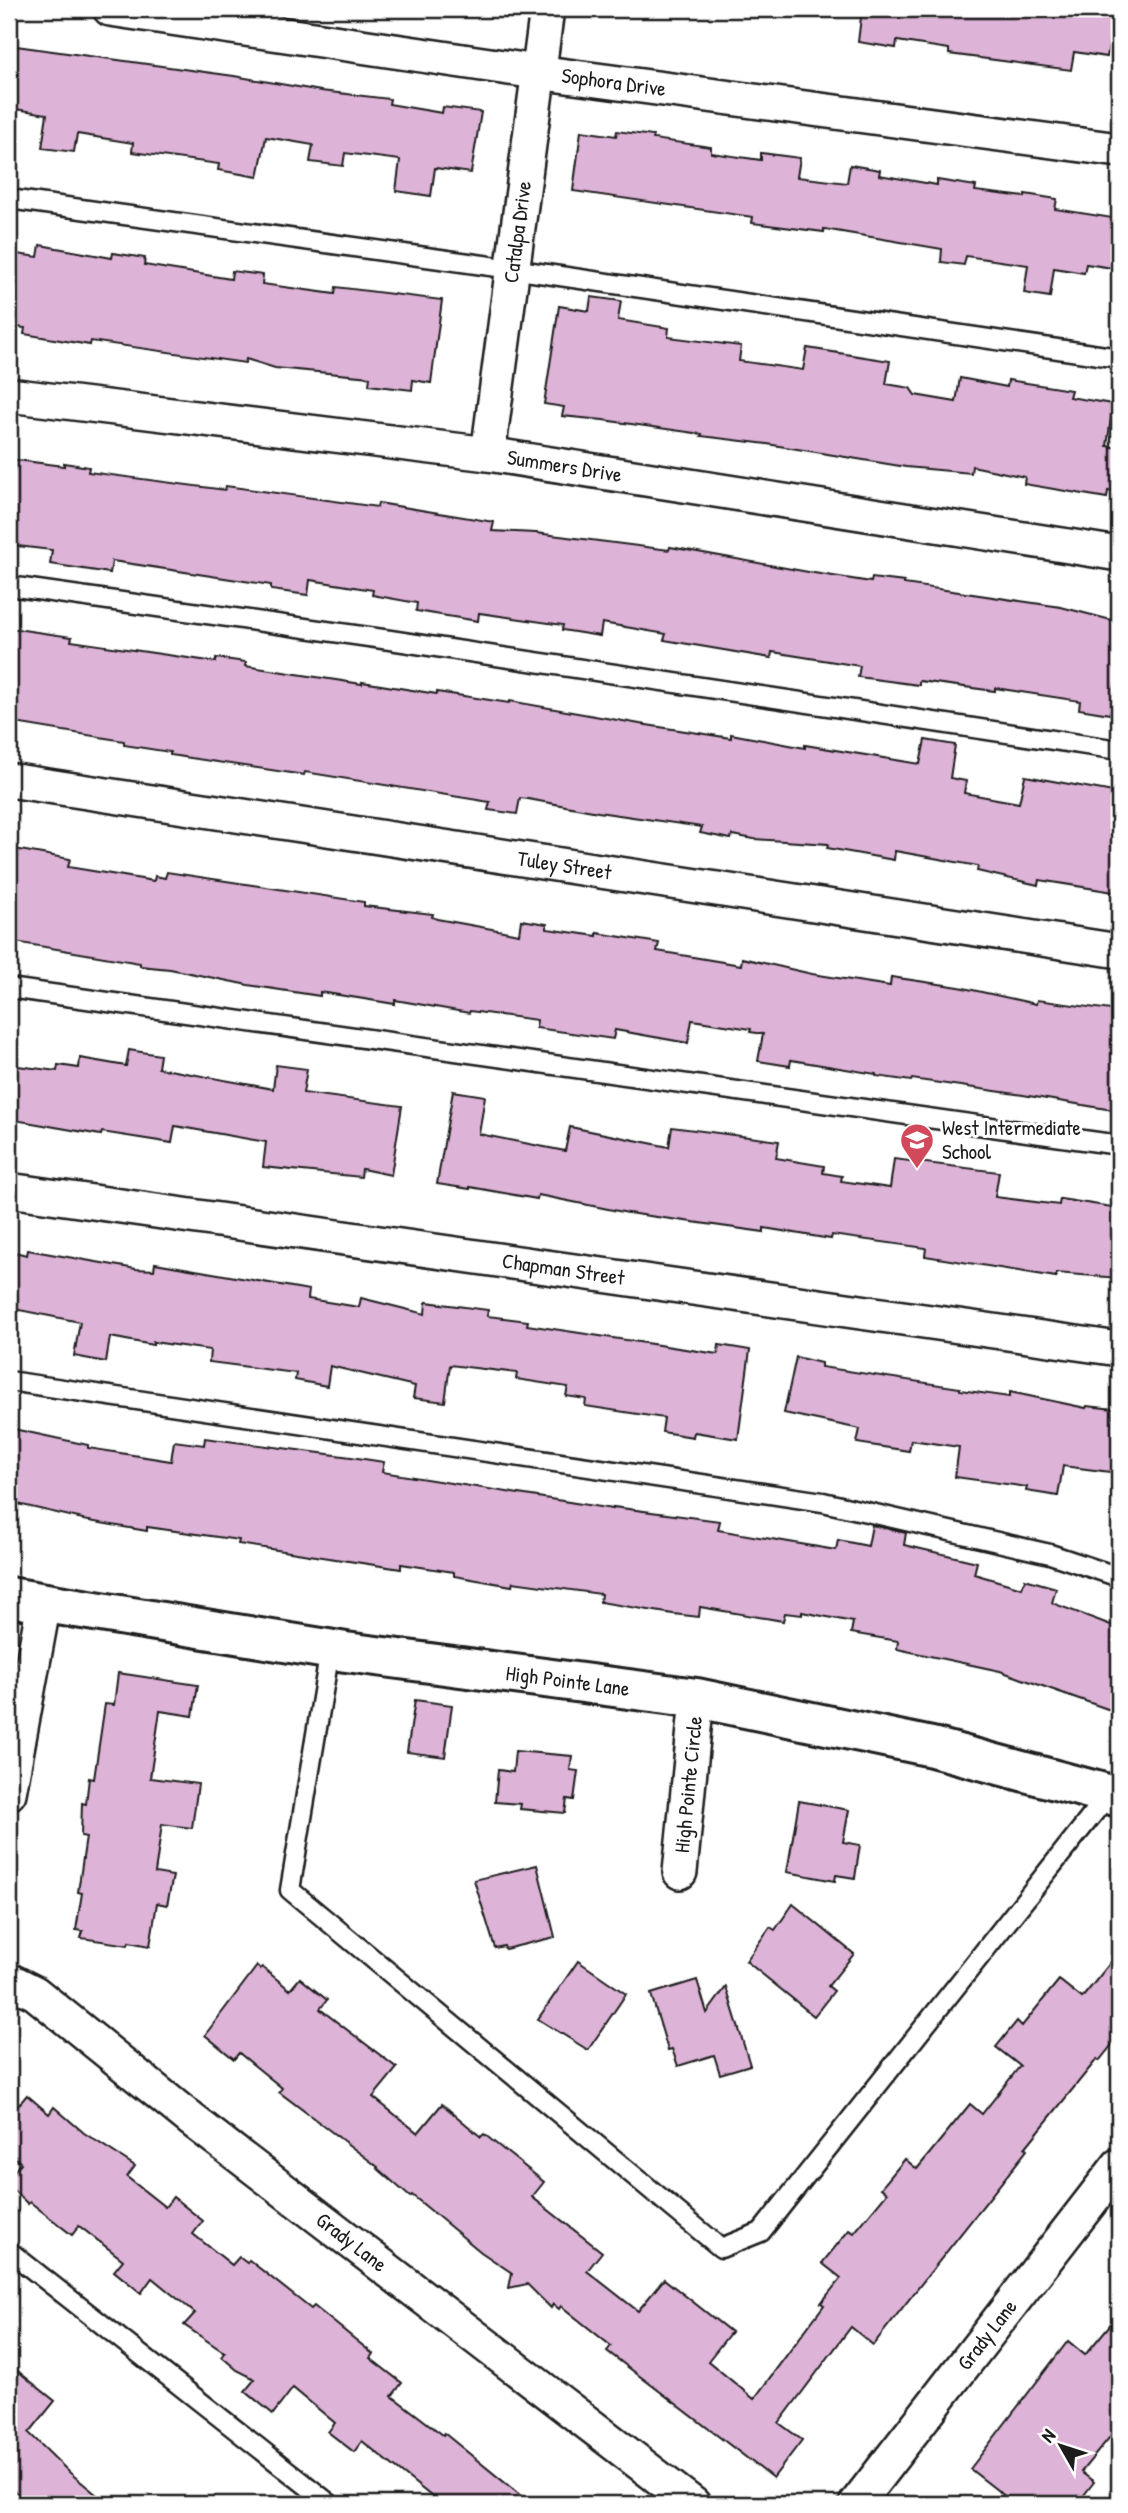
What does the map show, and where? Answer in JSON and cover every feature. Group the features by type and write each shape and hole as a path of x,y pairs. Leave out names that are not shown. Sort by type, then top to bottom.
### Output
{"street":[{"name":"Sophora Drive","path":"110,9 537,72 1119,150"},
{"name":"Catalpa Drive","path":"488,454 547,9"},
{"name":"Summers Drive","path":"9,395 488,454 1119,554"},
{"name":"Tuley Street","path":"9,780 1119,951"},
{"name":"Chapman Street","path":"9,1190 1119,1349"},
{"name":"High Pointe Lane","path":"27,1600 330,1650 697,1698 932,1746 1114,1795"},
{"path":"9,1793 27,1600"},
{"name":"High Pointe Circle","path":"680,1872 697,1698"},
{"name":"Grady Lane","path":"9,1980 35,1993 192,2120 694,2504"},
{"name":"Grady Lane","path":"856,2504 1119,2165"}],"lane":[{"path":"9,199 1119,358"},
{"path":"9,586 390,640 1119,750"},
{"path":"9,988 1119,1145"},
{"path":"9,1381 823,1502 1050,1555 1119,1577"},
{"path":"330,1650 290,1890 721,2248 761,2232 1114,1795"},
{"path":"9,2251 330,2504"}],"building":[{"path":"862,9 1115,9 1107,57 1074,52 1071,70 949,54 949,49 897,41 896,48 858,42"},
{"path":"9,45 390,99 389,104 442,113 443,107 481,112 471,173 435,168 431,196 396,191 400,160 345,153 343,166 310,162 313,145 266,137 258,177 218,170 219,164 132,152 133,143 77,134 74,152 42,148 47,114 9,108"},
{"path":"581,131 616,136 617,131 653,136 653,139 711,147 711,153 761,160 761,153 800,158 797,177 847,183 850,165 880,170 879,175 937,185 937,180 976,186 975,191 1057,199 1055,209 1119,219 1119,269 1086,264 1084,273 1054,268 1050,297 1024,293 1028,265 966,256 964,265 941,262 942,249 824,229 824,232 752,223 753,217 573,191"},
{"path":"40,245 112,258 113,253 145,258 144,265 231,279 232,271 263,275 262,284 335,294 336,287 442,300 431,383 413,380 412,390 369,385 370,377 275,368 246,359 245,363 91,341 90,345 24,334 25,328 9,326 9,253 38,257"},
{"path":"591,297 621,301 618,320 669,328 668,337 741,346 739,361 803,370 807,348 890,361 886,384 910,388 915,395 956,402 960,378 1007,387 1008,380 1071,390 1069,397 1113,404 1107,446 1119,448 1119,493 1108,491 1107,498 1024,484 1025,477 972,466 971,473 906,467 701,436 702,434 562,416 564,407 544,404 559,306 589,311"},
{"path":"9,459 64,466 64,463 89,467 88,472 225,490 226,486 377,507 378,503 494,522 492,531 536,533 669,550 670,547 871,582 872,578 904,582 1061,607 1119,622 1119,685 1115,684 1110,714 1079,709 1080,701 995,688 995,691 919,681 919,685 858,677 860,666 772,652 771,658 664,640 666,634 602,623 600,636 562,630 563,625 479,613 478,621 416,611 417,603 372,595 373,590 310,580 308,595 271,590 271,585 112,561 110,573 50,564 52,550 9,545"},
{"path":"9,628 72,637 71,641 216,662 216,658 246,662 245,666 362,684 509,703 510,701 731,738 731,734 805,748 805,745 920,764 925,740 955,745 950,778 966,781 964,793 1019,803 1025,776 1119,793 1119,858 1114,892 1039,880 1038,885 977,871 978,866 895,851 894,860 827,848 828,844 732,835 731,839 700,833 702,827 528,799 520,798 517,814 488,810 490,802 305,772 304,775 170,755 170,752 124,745 124,741 9,722"},
{"path":"9,848 70,859 68,867 154,881 155,876 165,878 167,872 364,902 364,906 433,914 432,917 437,919 519,934 521,920 547,924 547,929 597,936 597,933 659,943 657,951 741,965 742,958 812,974 890,986 891,977 959,987 1036,1004 1037,1000 1119,1011 1119,1111 912,1079 876,1076 791,1060 790,1066 758,1061 763,1034 750,1032 751,1029 692,1020 688,1043 615,1030 613,1039 536,1028 537,1020 469,1013 395,1000 395,1004 320,992 320,996 9,941"},
{"path":"129,1050 160,1055 158,1068 273,1089 276,1065 307,1069 303,1093 402,1106 391,1175 362,1169 361,1177 263,1167 266,1142 175,1126 172,1143 102,1132 101,1135 9,1119 9,1065 57,1071 58,1065 79,1068 80,1058 126,1066"},
{"path":"453,1091 485,1096 479,1134 565,1151 570,1127 669,1147 672,1127 779,1141 776,1158 824,1166 823,1173 842,1176 841,1181 890,1188 894,1159 999,1172 995,1197 1059,1205 1060,1199 1119,1208 1119,1278 1056,1273 1056,1277 925,1256 926,1248 832,1235 831,1239 764,1228 764,1232 628,1213 538,1195 537,1199 437,1184"},
{"path":"28,1250 136,1269 154,1270 155,1263 309,1290 308,1299 359,1307 361,1298 425,1314 426,1302 488,1310 487,1316 528,1321 527,1325 718,1354 719,1345 750,1350 738,1439 694,1432 693,1437 662,1432 664,1418 585,1406 586,1399 566,1396 568,1387 516,1379 517,1373 450,1365 445,1402 413,1398 415,1386 330,1366 327,1386 295,1380 296,1373 209,1362 210,1350 153,1342 153,1345 110,1337 106,1362 74,1356 80,1322 9,1308 9,1257 13,1257 14,1252 27,1255"},
{"path":"796,1357 821,1363 821,1367 960,1390 1010,1397 1010,1392 1086,1408 1114,1409 1113,1418 1119,1419 1119,1473 1063,1466 1058,1496 1026,1491 1027,1487 955,1477 959,1447 911,1440 909,1451 857,1443 860,1429 784,1413"},
{"path":"9,1428 88,1445 88,1448 171,1461 174,1441 204,1445 205,1438 351,1457 384,1462 382,1472 613,1509 720,1521 718,1530 836,1550 838,1540 868,1546 872,1525 906,1533 904,1545 977,1562 974,1574 1022,1588 1025,1579 1056,1588 1052,1603 1119,1628 1119,1713 1000,1671 897,1649 898,1641 851,1633 853,1622 802,1612 802,1615 785,1613 783,1621 700,1607 699,1617 673,1614 600,1602 601,1594 513,1582 512,1586 454,1576 454,1572 401,1564 401,1569 238,1544 239,1540 147,1527 147,1531 83,1520 9,1502"},
{"path":"118,1673 198,1685 193,1716 160,1711 150,1778 198,1784 192,1828 162,1824 155,1873 173,1876 167,1905 157,1903 150,1946 81,1938 83,1931 76,1930 86,1837 81,1836 82,1803 86,1804 89,1778 94,1779 105,1704 114,1705"},
{"path":"415,1700 452,1705 445,1757 407,1752"},
{"path":"515,1751 572,1756 570,1770 578,1771 574,1800 567,1799 565,1813 520,1809 521,1804 495,1802 498,1770 513,1772"},
{"path":"799,1801 849,1810 843,1842 860,1845 855,1878 836,1875 835,1881 787,1872"},
{"path":"537,1865 555,1937 505,1949 504,1946 495,1948 474,1880"},
{"path":"793,1904 854,1954 828,1986 834,1991 814,2016 746,1961 770,1927 775,1930"},
{"path":"1119,1952 1119,2036 1025,2148 1027,2150 873,2345 851,2327 779,2423 802,2440 773,2478 607,2351 611,2346 561,2306 559,2309 553,2304 551,2308 527,2284 509,2288 512,2273 481,2252 412,2195 410,2197 378,2167 279,2092 282,2088 239,2053 234,2059 205,2035 257,1966 260,1969 262,1967 290,1990 300,1978 327,2000 320,2009 397,2068 373,2097 418,2133 442,2104 481,2137 484,2134 544,2182 532,2197 602,2252 587,2271 638,2311 664,2279 731,2332 708,2361 754,2399 841,2278 822,2263 849,2230 854,2233 887,2193 881,2188 905,2159 917,2169 970,2104 982,2114 1020,2066 996,2047 1017,2021 1022,2026 1059,1980 1082,1998"},
{"path":"578,1961 626,1994 588,2050 538,2019"},
{"path":"697,1980 707,2013 726,1987 750,2065 720,2074 714,2055 678,2066 672,2049 668,2050 651,1994"},
{"path":"27,2095 49,2114 54,2107 84,2133 135,2166 127,2177 165,2207 173,2197 203,2221 193,2234 232,2265 239,2257 247,2263 249,2260 311,2309 314,2306 373,2354 370,2358 402,2383 392,2396 443,2435 444,2433 531,2504 441,2504 362,2441 354,2452 328,2432 335,2423 293,2388 273,2414 245,2391 255,2379 237,2370 222,2357 225,2353 184,2325 195,2313 152,2278 141,2293 114,2271 123,2260 79,2226 72,2235 30,2202 28,2204 9,2186 9,2177 21,2163 9,2152 9,2116"},
{"path":"1119,2314 1119,2426 1081,2472 1094,2482 1077,2504 1015,2504 970,2469 1068,2341 1085,2355"},
{"path":"9,2364 55,2401 29,2433 69,2472 108,2504 30,2504 9,2487"}],"place":[{"name":"West Intermediate School","path":"917,1170"}]}
